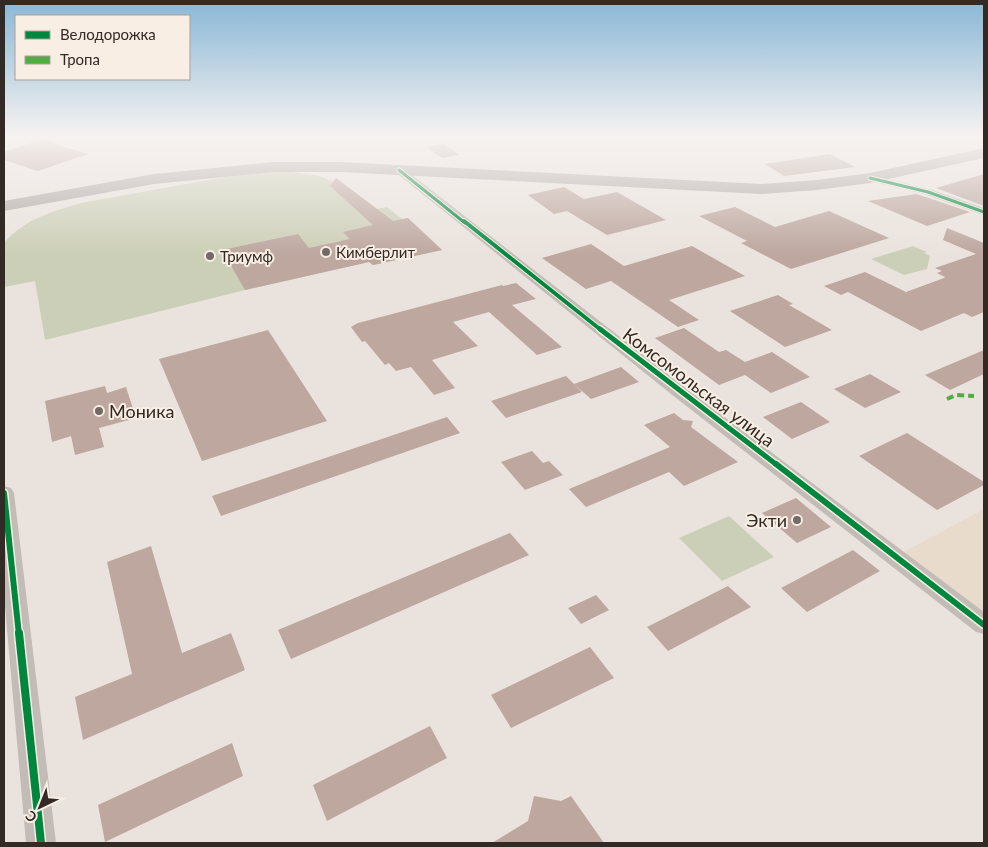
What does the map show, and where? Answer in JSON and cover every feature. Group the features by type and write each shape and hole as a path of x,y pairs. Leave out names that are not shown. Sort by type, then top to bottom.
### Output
{"main road":[{"path":"4,206 147,180 188,176"},
{"path":"499,176 742,189 817,186 881,176"}],"street":[{"name":"Комсомольская улица","path":"406,176 677,390 984,625"},
{"path":"870,178 928,192 984,212"},
{"path":"4,493 41,843"}],"green space":[{"name":"Триумф","path":"233,176 317,176 335,183 377,209 387,207 402,219 408,218 442,250 373,265 369,262 245,290 45,340 35,281 4,287 4,243 29,222 60,209 81,203"},
{"path":"913,246 927,252 924,253 930,256 927,269 904,275 871,259"},
{"path":"729,516 774,557 722,581 679,538"}],"shaded area":[{"path":"984,509 984,617 902,553"}],"building":[{"path":"984,176 984,206 936,188"},
{"path":"336,178 393,221 408,218 442,250 373,265 369,262 245,290 222,250 298,234 309,248 350,239 343,232 373,225 330,186"},
{"path":"564,187 584,199 617,192 666,220 607,235 567,211 554,214 528,195"},
{"path":"916,194 970,212 927,226 868,201"},
{"path":"735,207 775,227 829,211 889,238 791,269 741,243 747,241 699,216"},
{"path":"947,228 984,243 984,312 972,317 964,313 921,331 848,292 841,295 824,286 865,272 906,292 944,278 937,273 942,271 935,268 976,254 943,240"},
{"path":"591,244 624,266 692,246 745,276 669,300 699,320 678,327 611,281 586,289 542,258"},
{"path":"516,283 536,299 512,305 562,347 537,355 489,312 453,322 478,346 432,360 455,388 434,395 411,367 396,371 389,363 385,365 365,341 362,342 351,327 358,323"},
{"path":"778,295 793,304 789,305 832,330 785,347 730,311"},
{"path":"684,328 719,352 726,350 745,362 772,352 810,377 771,393 745,375 719,385 655,338"},
{"path":"268,330 327,421 202,461 159,359"},
{"path":"984,350 984,374 950,390 925,375"},
{"path":"621,367 639,382 591,399 574,384"},
{"path":"870,374 901,392 865,408 834,389"},
{"path":"566,376 582,392 506,418 491,401"},
{"name":"Моника","path":"105,386 107,393 126,387 136,418 99,428 104,447 75,455 71,436 52,442 45,401"},
{"path":"801,402 830,422 792,439 763,417"},
{"path":"674,413 683,420 693,421 691,427 738,462 684,486 669,472 586,507 569,489 670,447 644,425"},
{"path":"447,417 460,433 221,516 212,496"},
{"path":"907,433 984,482 984,485 937,510 859,456"},
{"path":"532,451 543,463 549,461 563,475 525,490 501,462"},
{"name":"Экти","path":"796,498 831,527 797,543 762,513"},
{"path":"510,533 529,555 291,659 278,630"},
{"path":"151,546 182,653 231,633 245,670 83,740 75,697 132,674 107,562"},
{"path":"853,550 880,571 807,612 781,588"},
{"path":"728,586 751,607 668,651 647,627"},
{"path":"596,595 609,610 581,624 568,608"},
{"path":"590,647 614,678 511,728 491,695"},
{"path":"430,726 447,758 327,821 313,785"},
{"path":"232,743 243,776 105,842 98,805"},
{"path":"534,796 561,801 571,796 604,843 492,843 528,821"}],"marked path":[{"path":"947,399 956,395 974,396"}],"cycle path":[{"path":"406,176 677,390 984,625"},
{"path":"870,178 928,192 984,212"},
{"path":"4,493 41,843"}],"place":[{"name":"Кимберлит","path":"326,252"},
{"name":"Триумф","path":"210,256"},
{"name":"Моника","path":"99,411"},
{"name":"Экти","path":"797,520"}]}
